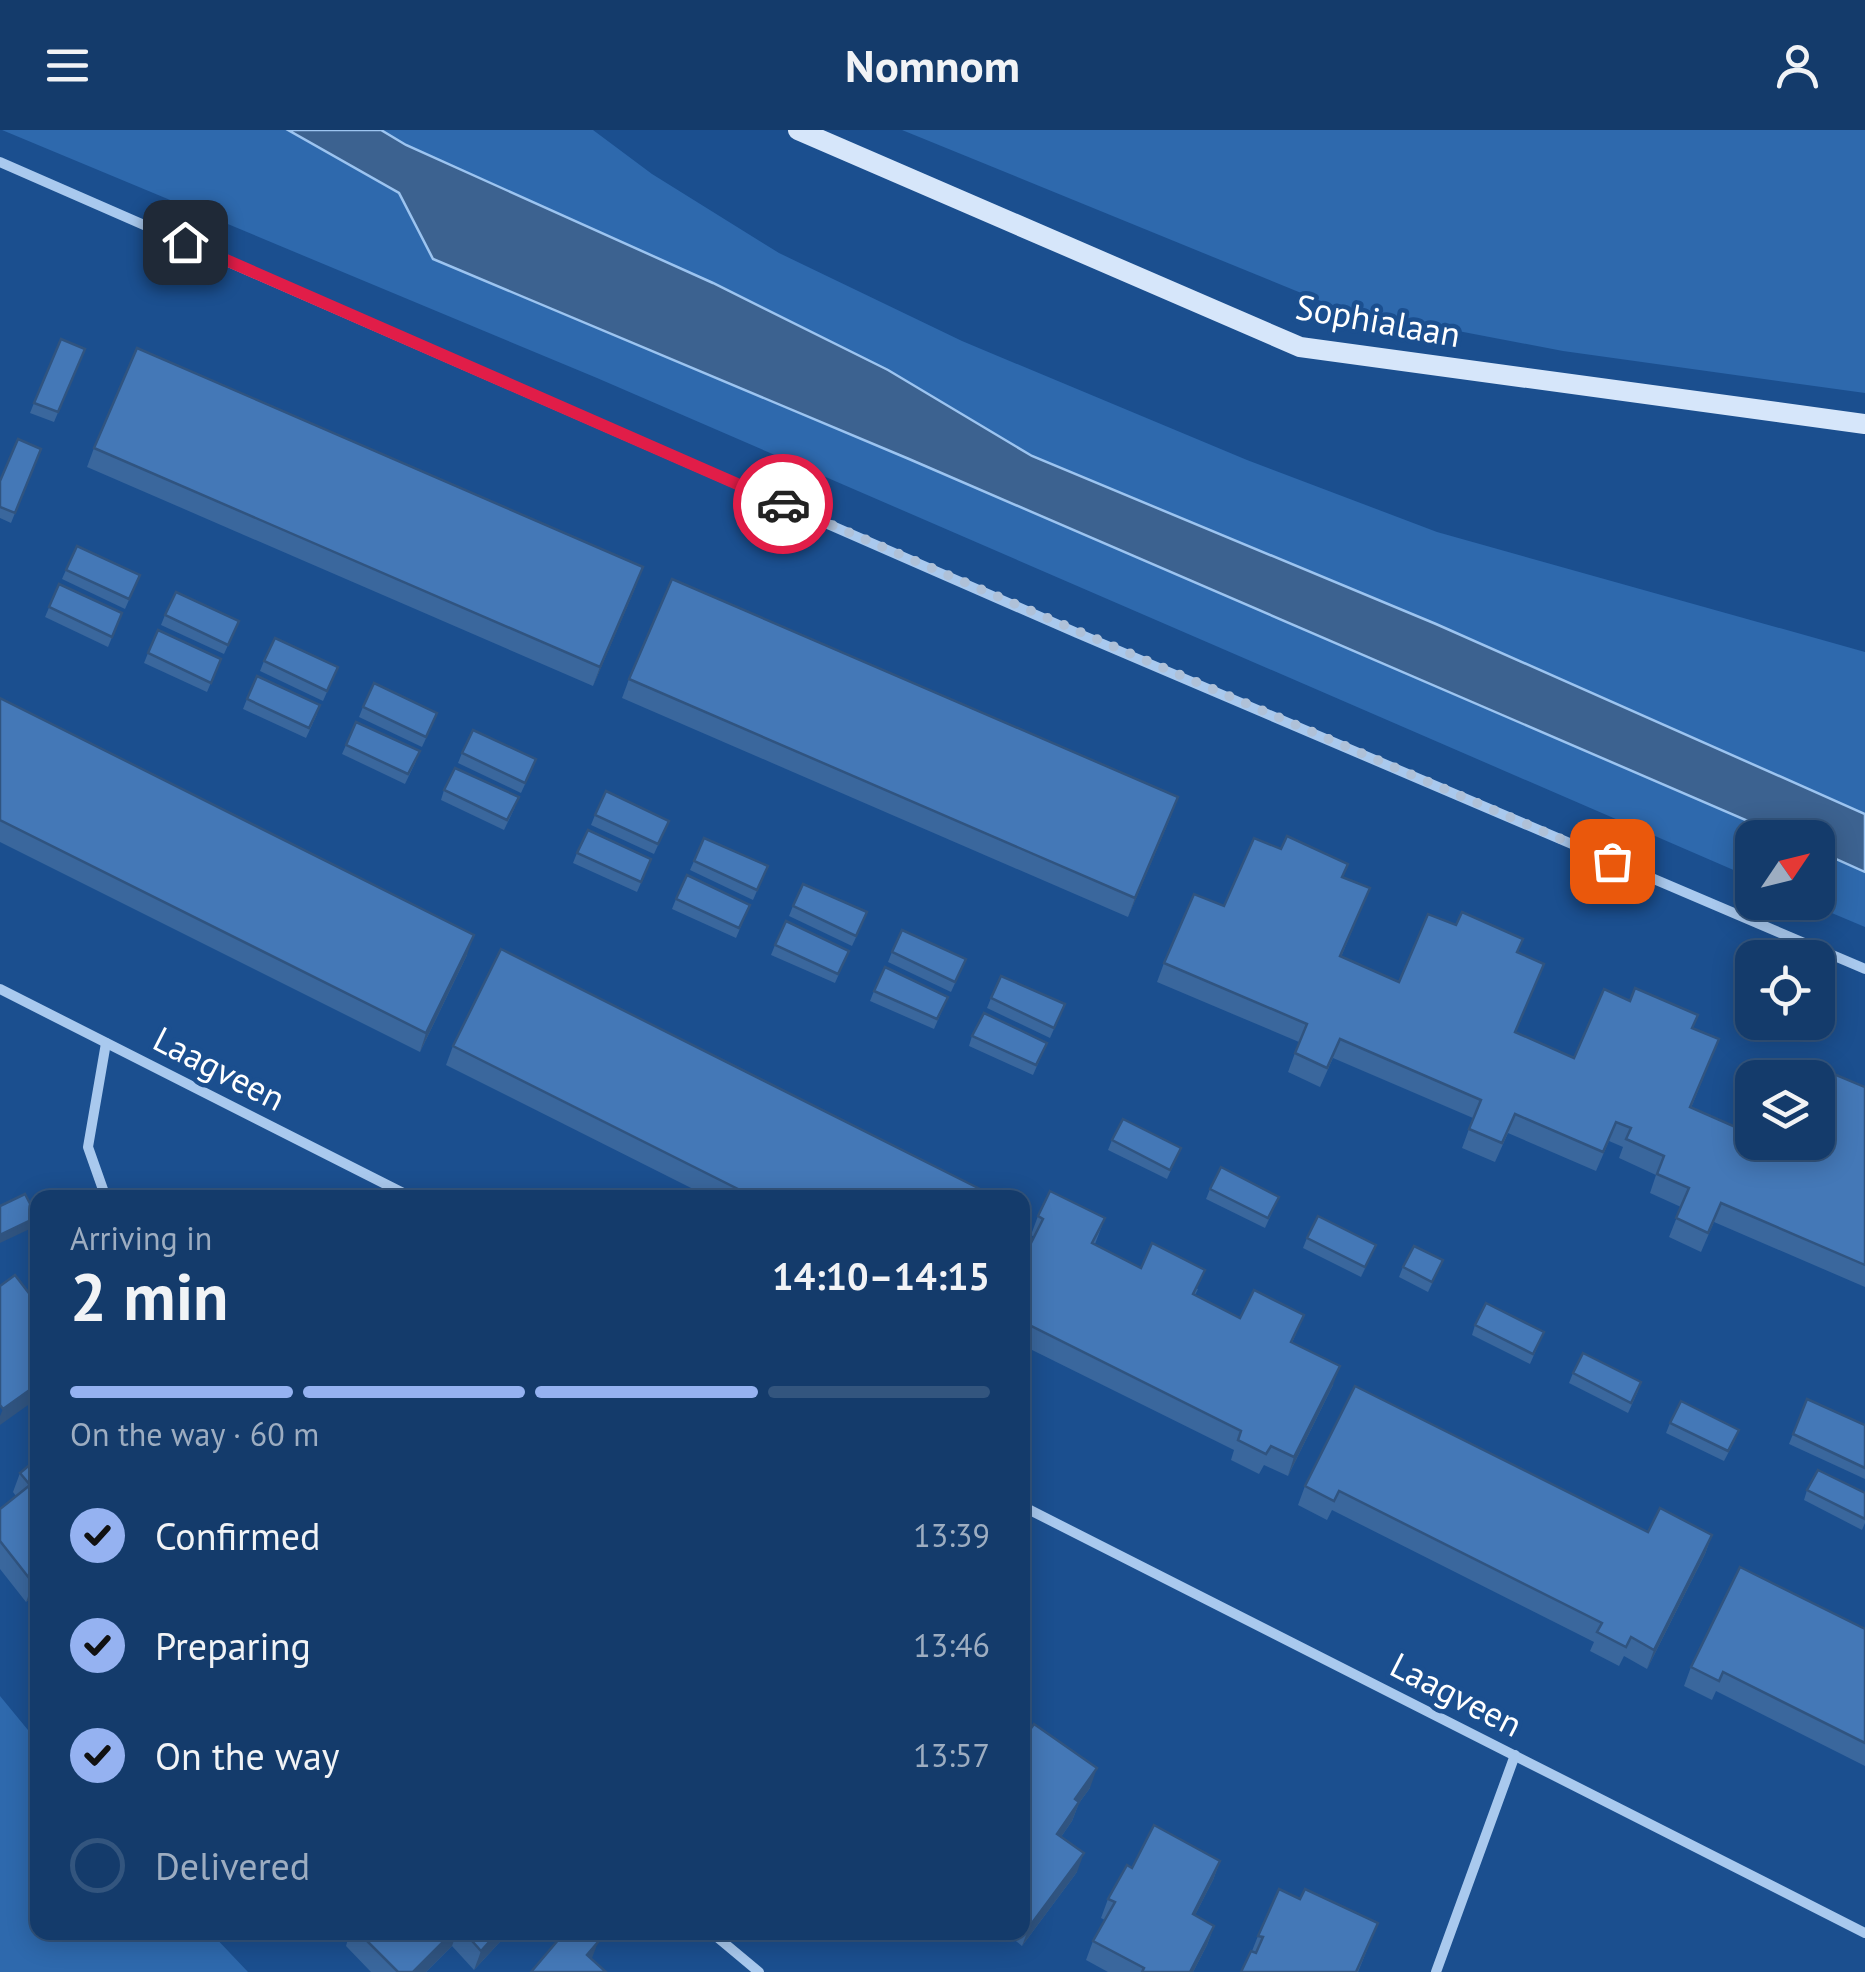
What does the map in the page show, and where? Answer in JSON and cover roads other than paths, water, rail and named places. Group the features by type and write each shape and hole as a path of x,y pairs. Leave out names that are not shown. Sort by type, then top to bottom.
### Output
{"street":[{"name":"Sophialaan","path":"798,130 1300,347 1865,424"},
{"path":"0,162 1094,640 1865,970"},
{"name":"Laagveen","path":"0,989 397,1190"},
{"path":"103,1190 88,1147 106,1043"},
{"name":"Laagveen","path":"1030,1510 1865,1933"},
{"path":"1436,1972 1515,1756"},
{"path":"720,1940 758,1972"}]}
